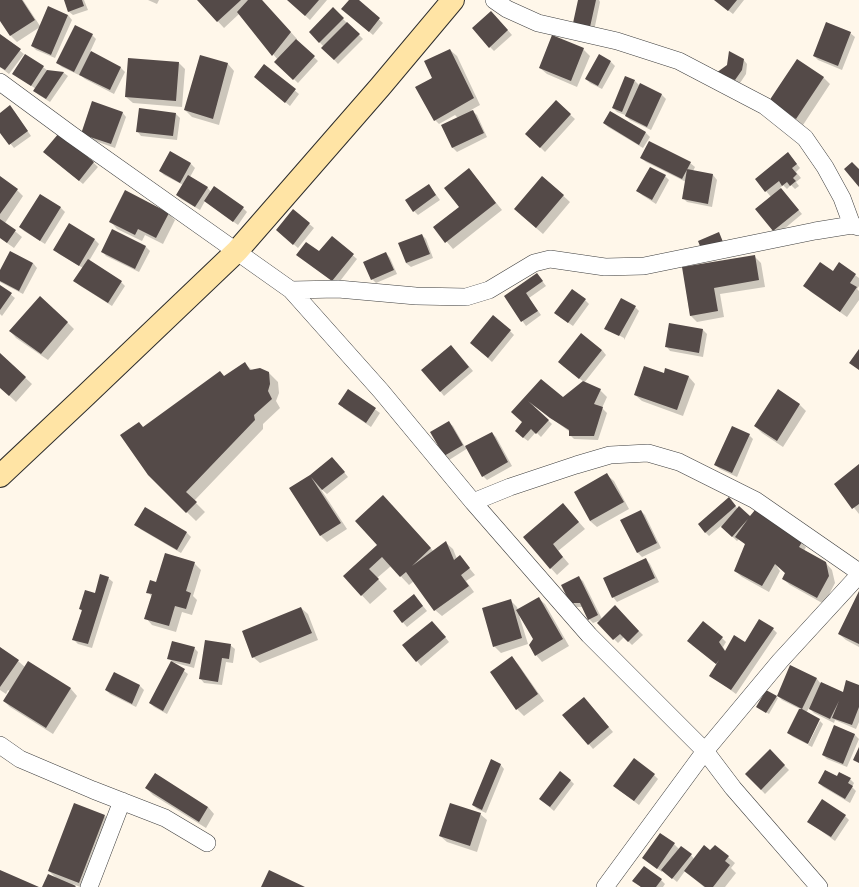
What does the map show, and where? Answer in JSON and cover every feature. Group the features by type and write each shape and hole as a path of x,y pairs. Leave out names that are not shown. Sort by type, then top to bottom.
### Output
{"main road":[{"path":"0,476 237,251 380,87 453,0"}],"street":[{"path":"291,290 338,289 416,296 466,297 489,290 534,263 550,259 605,267 644,266 815,231 855,226 825,167 805,138 765,106 679,61 617,41 538,23 507,9 494,0"},
{"path":"0,82 291,290 381,391 473,502 589,635 705,751 733,788 819,887"},
{"path":"473,502 510,487 610,455 648,453 679,462 755,500 859,572"},
{"path":"605,887 705,751 780,661 859,575"},
{"path":"0,744 20,759 164,818 207,843"},
{"path":"89,887 122,801"}],"building":[{"path":"0,0 22,0 35,20 10,36 0,21"},
{"path":"64,0 82,0 84,6 68,12"},
{"path":"197,0 241,0 217,22"},
{"path":"248,0 262,0 291,32 272,56 237,12"},
{"path":"287,0 319,0 305,16"},
{"path":"349,0 359,0 380,18 369,32 341,9"},
{"path":"578,0 596,0 590,27 573,23"},
{"path":"714,0 737,0 728,11"},
{"path":"48,6 68,15 51,55 31,46"},
{"path":"333,7 344,18 319,43 309,32"},
{"path":"491,11 508,30 489,48 472,28"},
{"path":"347,22 360,34 334,60 321,48"},
{"path":"826,22 851,32 838,66 813,56"},
{"path":"75,25 93,34 74,72 56,63"},
{"path":"0,34 21,49 5,70 0,67"},
{"path":"552,35 584,48 571,81 539,68"},
{"path":"296,39 315,56 293,80 274,62"},
{"path":"450,49 474,98 434,121 415,87 432,78 424,61"},
{"path":"91,51 121,67 110,90 79,75"},
{"path":"729,51 744,59 742,70 735,80 716,73 727,65"},
{"path":"25,54 44,66 31,86 12,74"},
{"path":"599,54 611,61 598,86 585,79"},
{"path":"200,55 228,63 213,119 184,110"},
{"path":"128,58 179,62 176,101 125,97"},
{"path":"797,59 824,77 796,119 769,101"},
{"path":"264,64 296,89 285,103 254,77"},
{"path":"47,70 64,72 46,99 33,91"},
{"path":"625,76 635,80 622,112 612,108"},
{"path":"640,83 662,94 647,127 625,116"},
{"path":"556,100 571,114 540,148 525,134"},
{"path":"92,101 123,112 111,144 81,134"},
{"path":"10,105 28,131 9,145 0,133 0,113"},
{"path":"139,108 176,113 173,136 136,132"},
{"path":"473,110 484,133 452,148 441,125"},
{"path":"610,111 646,132 639,145 603,123"},
{"path":"59,133 94,162 79,181 43,152"},
{"path":"649,141 691,162 682,179 640,158"},
{"path":"170,151 191,163 180,183 159,171"},
{"path":"788,152 797,164 792,168 797,174 793,178 796,181 790,186 787,182 782,186 779,181 765,192 755,179"},
{"path":"852,162 859,169 859,187 844,169"},
{"path":"650,167 666,175 652,200 636,191"},
{"path":"469,168 496,203 445,243 433,227 459,207 444,188"},
{"path":"687,169 713,174 708,204 682,199"},
{"path":"188,175 208,187 195,207 176,195"},
{"path":"0,176 18,189 0,214"},
{"path":"542,176 564,195 536,228 514,209"},
{"path":"429,184 436,195 413,212 405,200"},
{"path":"214,186 244,207 233,222 204,201"},
{"path":"781,188 799,210 773,231 755,209"},
{"path":"125,190 169,213 156,238 138,229 135,235 109,222"},
{"path":"40,194 61,207 40,241 19,227"},
{"path":"293,209 310,223 293,245 276,230"},
{"path":"0,219 16,230 7,243 0,238"},
{"path":"69,223 95,239 79,266 53,250"},
{"path":"112,229 146,246 135,269 101,252"},
{"path":"719,232 723,242 702,251 698,241"},
{"path":"422,234 430,254 406,263 398,243"},
{"path":"332,236 354,254 332,281 296,255 306,242 319,251"},
{"path":"10,251 33,263 19,291 0,281 0,270"},
{"path":"386,252 394,270 371,280 363,262"},
{"path":"755,255 759,280 714,288 718,311 690,316 682,267"},
{"path":"88,259 122,281 108,303 73,281"},
{"path":"820,262 833,271 839,262 856,274 850,283 857,287 840,312 803,286"},
{"path":"537,273 543,281 526,293 538,311 521,322 504,296"},
{"path":"0,285 12,293 0,310"},
{"path":"572,289 586,299 568,323 554,313"},
{"path":"40,296 68,322 41,354 9,331"},
{"path":"621,298 636,306 619,336 604,329"},
{"path":"493,315 511,330 488,358 470,343"},
{"path":"669,323 703,329 699,353 665,347"},
{"path":"581,333 602,350 579,379 558,362"},
{"path":"451,345 469,367 440,392 421,370"},
{"path":"859,349 859,370 849,363"},
{"path":"0,353 26,377 9,396 0,388"},
{"path":"245,362 250,370 260,368 269,372 270,384 268,391 272,399 254,415 255,420 186,492 197,502 186,513 148,475 120,435 139,422 143,427 220,371 224,376"},
{"path":"644,366 664,373 665,368 689,376 677,410 634,395"},
{"path":"541,379 563,397 583,381 601,389 594,404 603,407 594,436 569,436 569,430 528,401 549,420 536,434 531,429 523,438 515,431 522,422 511,412"},
{"path":"348,389 376,408 366,423 338,404"},
{"path":"778,389 800,404 777,441 754,426"},
{"path":"449,421 463,445 444,456 430,432"},
{"path":"732,426 750,434 732,473 714,465"},
{"path":"492,432 508,462 482,477 465,446"},
{"path":"332,457 345,472 322,490 311,477 341,523 320,536 289,488 310,475"},
{"path":"859,464 859,504 852,509 834,484"},
{"path":"607,473 624,502 590,521 574,492"},
{"path":"383,495 431,548 412,566 446,541 454,560 460,555 470,568 461,575 469,586 434,611 406,572 400,577 382,557 369,569 379,579 361,596 343,576 377,545 355,521"},
{"path":"729,497 736,506 705,533 698,524"},
{"path":"563,503 579,522 553,544 563,557 550,569 523,537"},
{"path":"739,506 750,516 755,510 802,542 799,547 826,562 829,576 817,598 782,579 785,573 775,564 762,586 734,571 745,544 735,537 748,519 732,537 721,527"},
{"path":"145,507 187,532 177,550 134,525"},
{"path":"641,510 657,543 637,553 620,520"},
{"path":"165,553 195,562 186,591 191,593 186,609 175,606 169,626 144,619 152,594 146,593 150,580 156,582"},
{"path":"646,558 655,578 612,598 603,578"},
{"path":"100,574 109,577 88,644 72,640 82,610 79,609 85,590 95,593"},
{"path":"579,576 598,615 588,620 580,603 570,603 561,585"},
{"path":"859,591 859,644 838,634"},
{"path":"414,594 423,606 402,623 393,611"},
{"path":"539,597 563,639 535,656 529,645 533,639 516,610"},
{"path":"511,599 522,638 493,647 482,608"},
{"path":"615,605 639,631 628,642 620,634 613,640 597,623"},
{"path":"301,607 312,633 252,658 242,631"},
{"path":"759,619 774,628 731,690 709,676 719,660 716,664 687,641 703,621 723,637 719,642 725,651 734,635 745,642"},
{"path":"432,621 446,637 416,662 402,645"},
{"path":"205,640 231,644 229,659 222,658 218,682 199,679"},
{"path":"172,641 195,647 190,664 167,659"},
{"path":"0,647 19,660 0,687"},
{"path":"512,656 538,694 516,710 490,672"},
{"path":"28,661 71,688 46,728 3,701"},
{"path":"171,661 185,669 163,711 149,703"},
{"path":"790,665 817,678 802,709 777,696"},
{"path":"114,672 140,685 132,704 105,690"},
{"path":"846,680 859,685 859,707 852,725 832,718 839,701 830,719 809,709 821,682 843,692"},
{"path":"766,690 777,696 766,713 756,707"},
{"path":"584,697 609,727 588,745 562,715"},
{"path":"799,709 802,709 820,719 808,744 787,733"},
{"path":"834,725 855,734 843,764 822,755"},
{"path":"859,747 859,763 853,760"},
{"path":"770,749 785,765 761,790 745,774"},
{"path":"634,758 655,774 634,801 613,786"},
{"path":"491,759 501,764 482,810 472,805"},
{"path":"825,770 837,776 839,772 851,778 848,783 853,786 845,799 818,783"},
{"path":"560,771 571,780 550,807 539,799"},
{"path":"155,773 208,807 199,822 145,788"},
{"path":"822,799 846,815 831,837 807,822"},
{"path":"74,803 105,815 79,883 48,871"},
{"path":"450,803 481,813 470,846 439,836"},
{"path":"660,833 675,843 657,869 642,858"},
{"path":"704,845 710,850 715,845 729,856 725,861 730,865 713,887 705,887 684,871"},
{"path":"681,846 692,854 672,879 661,870"},
{"path":"644,866 662,879 656,887 641,887 632,881"},
{"path":"0,870 39,887 0,887"},
{"path":"269,870 305,887 261,887"},
{"path":"48,874 76,886 42,887"}]}
